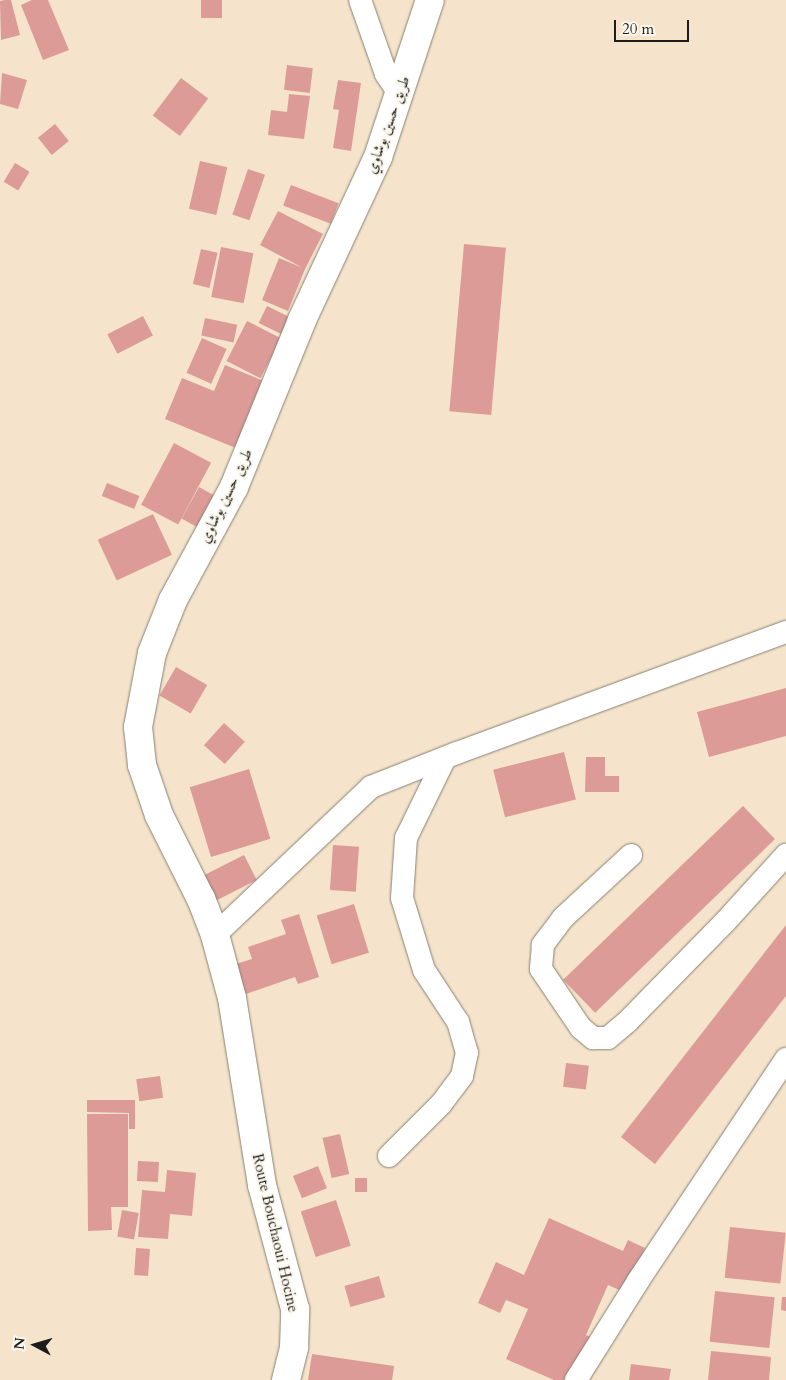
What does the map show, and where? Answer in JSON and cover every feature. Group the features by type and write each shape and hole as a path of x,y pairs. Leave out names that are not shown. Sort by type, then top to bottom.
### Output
{"street":[{"path":"360,0 386,74 400,95"},
{"name":"طريق حسين بوشاوي","path":"232,998 215,935 201,899 159,815 142,765 138,727 152,653 173,600 234,487 302,320 378,156 400,95 430,0"},
{"path":"215,935 371,788 446,758 786,632"},
{"path":"389,1156 441,1104 462,1076 467,1053 458,1022 424,970 402,898 406,838 446,758"},
{"path":"631,855 563,918 543,946 541,969 581,1028 592,1038 608,1038 628,1022 725,922 786,855"},
{"name":"Route Bouchaoui Hocine","path":"232,998 262,1184 295,1309 294,1347 286,1380"},
{"path":"576,1380 638,1281 786,1059"}],"building":[{"path":"11,0 20,35 1,40 0,1"},
{"path":"32,0 48,0 69,50 43,60 21,5"},
{"path":"201,0 222,0 222,18 201,18"},
{"path":"287,65 313,68 310,93 284,90"},
{"path":"2,73 27,80 18,109 0,104"},
{"path":"181,78 208,98 180,136 153,116"},
{"path":"338,80 361,83 351,151 333,148 339,110 333,109"},
{"path":"289,94 310,96 304,139 268,135 271,110 287,112"},
{"path":"55,124 69,141 52,155 38,138"},
{"path":"200,161 227,167 216,215 189,209"},
{"path":"15,163 30,172 18,191 4,182"},
{"path":"248,169 265,175 249,220 232,214"},
{"path":"291,185 339,203 331,224 283,206"},
{"path":"278,211 323,234 305,269 288,311 262,300 279,258 303,268 260,245"},
{"path":"464,244 506,248 491,415 449,411"},
{"path":"221,247 253,253 244,303 211,297"},
{"path":"201,249 218,253 209,288 193,284"},
{"path":"267,306 289,317 281,334 259,323"},
{"path":"143,316 153,336 117,354 107,334"},
{"path":"205,318 237,325 234,342 201,336"},
{"path":"247,321 281,338 260,378 227,361"},
{"path":"202,338 227,349 211,384 187,373"},
{"path":"225,365 271,384 243,451 165,419 182,378 214,391"},
{"path":"174,443 211,463 178,525 141,505"},
{"path":"107,483 139,496 134,509 102,496"},
{"path":"199,487 224,501 207,533 182,518"},
{"path":"153,514 172,555 117,581 98,540"},
{"path":"176,667 207,685 191,714 160,696"},
{"path":"786,688 786,736 709,757 697,712"},
{"path":"224,723 245,742 225,764 204,745"},
{"path":"564,752 576,800 505,817 493,770"},
{"path":"586,757 605,757 605,776 619,776 619,792 585,792"},
{"path":"249,769 270,839 211,857 190,787"},
{"path":"743,806 775,839 595,1013 563,980"},
{"path":"333,845 359,847 356,892 330,890"},
{"path":"244,855 257,880 210,904 198,879"},
{"path":"354,904 369,953 332,964 317,915"},
{"path":"299,914 319,977 298,984 295,977 246,994 236,964 252,959 248,947 286,934 281,920"},
{"path":"786,925 786,996 655,1164 621,1137"},
{"path":"566,1063 589,1066 586,1090 563,1087"},
{"path":"160,1076 163,1098 139,1101 136,1079"},
{"path":"87,1100 135,1100 135,1129 129,1129 129,1113 87,1112"},
{"path":"87,1114 128,1114 128,1207 111,1207 112,1230 88,1231"},
{"path":"340,1134 349,1174 332,1178 322,1138"},
{"path":"138,1161 159,1162 158,1182 137,1181"},
{"path":"318,1166 327,1188 302,1198 293,1176"},
{"path":"167,1170 196,1173 192,1216 170,1214 168,1239 138,1237 142,1190 165,1192"},
{"path":"355,1178 367,1178 367,1192 355,1192"},
{"path":"336,1200 351,1246 316,1257 301,1211"},
{"path":"122,1210 139,1213 134,1240 117,1237"},
{"path":"549,1218 623,1251 628,1240 645,1248 626,1293 608,1285 586,1335 591,1337 572,1380 554,1380 506,1359 528,1309 506,1300 500,1313 478,1303 496,1262 524,1275"},
{"path":"730,1227 786,1233 780,1284 725,1278"},
{"path":"136,1248 150,1249 148,1276 134,1275"},
{"path":"379,1276 385,1297 350,1307 344,1286"},
{"path":"715,1291 775,1297 769,1348 710,1342"},
{"path":"782,1297 786,1297 786,1311 781,1310"},
{"path":"711,1351 771,1357 769,1380 708,1380"},
{"path":"312,1354 394,1366 392,1380 308,1380"},
{"path":"631,1364 671,1369 669,1380 629,1380"}]}
